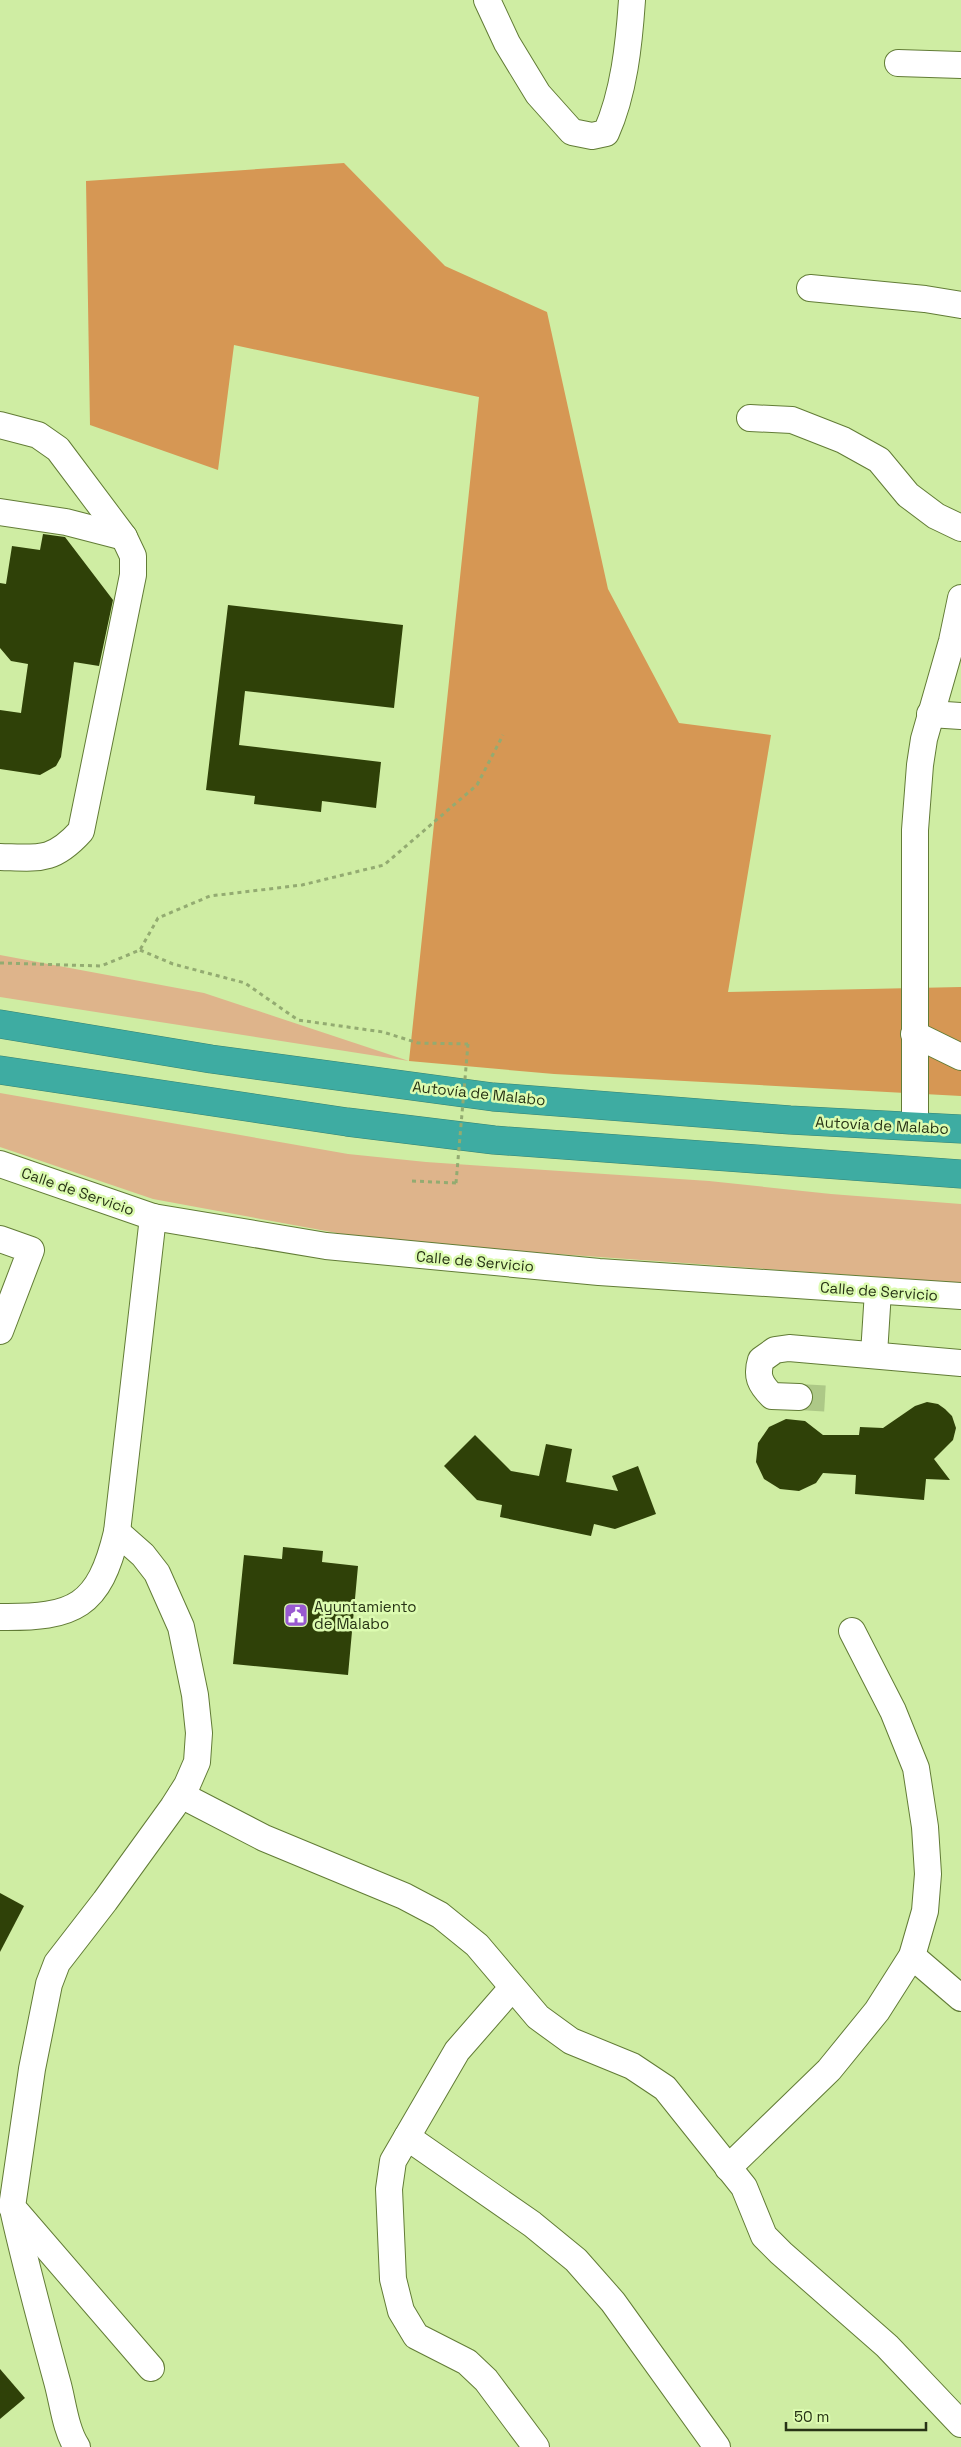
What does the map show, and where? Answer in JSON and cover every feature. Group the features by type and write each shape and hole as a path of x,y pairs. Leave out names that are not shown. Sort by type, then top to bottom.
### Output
{"highway":[{"name":"Autovía de Malabo","path":"0,1024 211,1059 493,1097 790,1120 961,1129"},
{"path":"0,1070 347,1122 494,1140 961,1174"}],"street":[{"path":"487,0 507,43 538,94 572,132 592,136 606,133 613,118 630,27 632,0"},
{"path":"898,63 961,65"},
{"path":"810,288 925,298 961,305"},
{"path":"750,418 792,420 843,440 879,460 908,495 936,516 961,528"},
{"path":"0,425 38,435 58,450 124,536 133,556 134,575 81,831 68,845 43,858 0,857"},
{"path":"0,512 66,522 124,536"},
{"path":"915,1127 915,830 920,765 930,714 952,641 961,598"},
{"path":"930,714 961,716"},
{"path":"914,1034 961,1057"},
{"name":"Calle de Servicio","path":"0,1164 153,1217 336,1247 599,1272 961,1296"},
{"path":"0,1617 35,1617 56,1614 75,1606 101,1582 110,1560 117,1532 153,1217"},
{"path":"0,1238 31,1250 0,1331"},
{"path":"874,1354 878,1291"},
{"path":"799,1397 772,1396 767,1392 762,1386 757,1373 761,1360 775,1350 789,1348 961,1363"},
{"path":"117,1532 143,1555 157,1573 181,1627 195,1695 200,1733 197,1762 181,1795 106,1901 57,1963 48,1984 32,2069 12,2207 151,2368"},
{"path":"728,2168 829,2070 878,2011 912,1956 925,1911 928,1874 925,1827 916,1768 893,1711 852,1631"},
{"path":"181,1795 264,1838 404,1896 440,1915 477,1945 538,2017 571,2041 632,2066 665,2088 744,2187 764,2236 781,2254 887,2346 961,2424"},
{"path":"912,1956 961,1998"},
{"path":"512,1988 457,2051 393,2162 389,2189 393,2279 401,2310 416,2336 467,2362 486,2380 536,2447"},
{"path":"407,2137 532,2224 576,2260 613,2302 718,2447"},
{"path":"0,2180 12,2207 27,2271 36,2296 69,2426 77,2447"}],"path":[{"path":"0,963 101,966 140,950 158,918 210,896 302,885 384,865 477,785 503,734"},
{"path":"140,950 173,964 245,983 298,1020 382,1032 418,1043 468,1044 456,1183 412,1181"}],"shaded area":[{"path":"344,163 445,266 547,312 608,589 679,723 771,735 728,992 961,987 961,1096 554,1074 409,1061 479,397 234,345 218,470 90,425 86,181"},
{"path":"0,955 204,993 409,1061 0,997"},
{"path":"0,1093 348,1154 426,1162 709,1181 831,1194 961,1204 961,1283 502,1250 364,1238 153,1199 0,1147"}],"building":[{"path":"43,534 65,537 113,600 99,666 74,662 61,757 56,766 40,775 0,769 0,710 21,713 28,664 11,661 0,648 0,583 6,584 12,546 40,550"},
{"path":"228,605 403,625 394,708 245,691 239,745 381,762 376,808 322,801 321,812 254,804 255,796 206,790"},
{"path":"927,1402 938,1404 945,1409 952,1416 956,1428 953,1440 934,1459 950,1480 926,1479 924,1500 855,1494 856,1475 823,1473 816,1483 799,1491 780,1489 764,1479 756,1462 758,1443 769,1427 786,1419 805,1421 823,1435 859,1435 860,1427 883,1428 915,1406"},
{"path":"475,1435 511,1471 539,1476 546,1444 572,1449 566,1482 618,1491 612,1476 638,1466 656,1514 615,1529 594,1524 591,1536 500,1517 502,1505 477,1500 444,1466"},
{"name":"Ayuntamiento de Malabo","path":"283,1547 323,1551 322,1562 358,1566 348,1675 233,1664 244,1555 282,1559"},
{"path":"0,1893 24,1906 0,1952"},
{"path":"0,2369 25,2398 0,2419"}],"tunnel":[{"path":"799,1397 833,1399"}],"place":[{"name":"Ayuntamiento de Malabo","path":"296,1615"}]}
